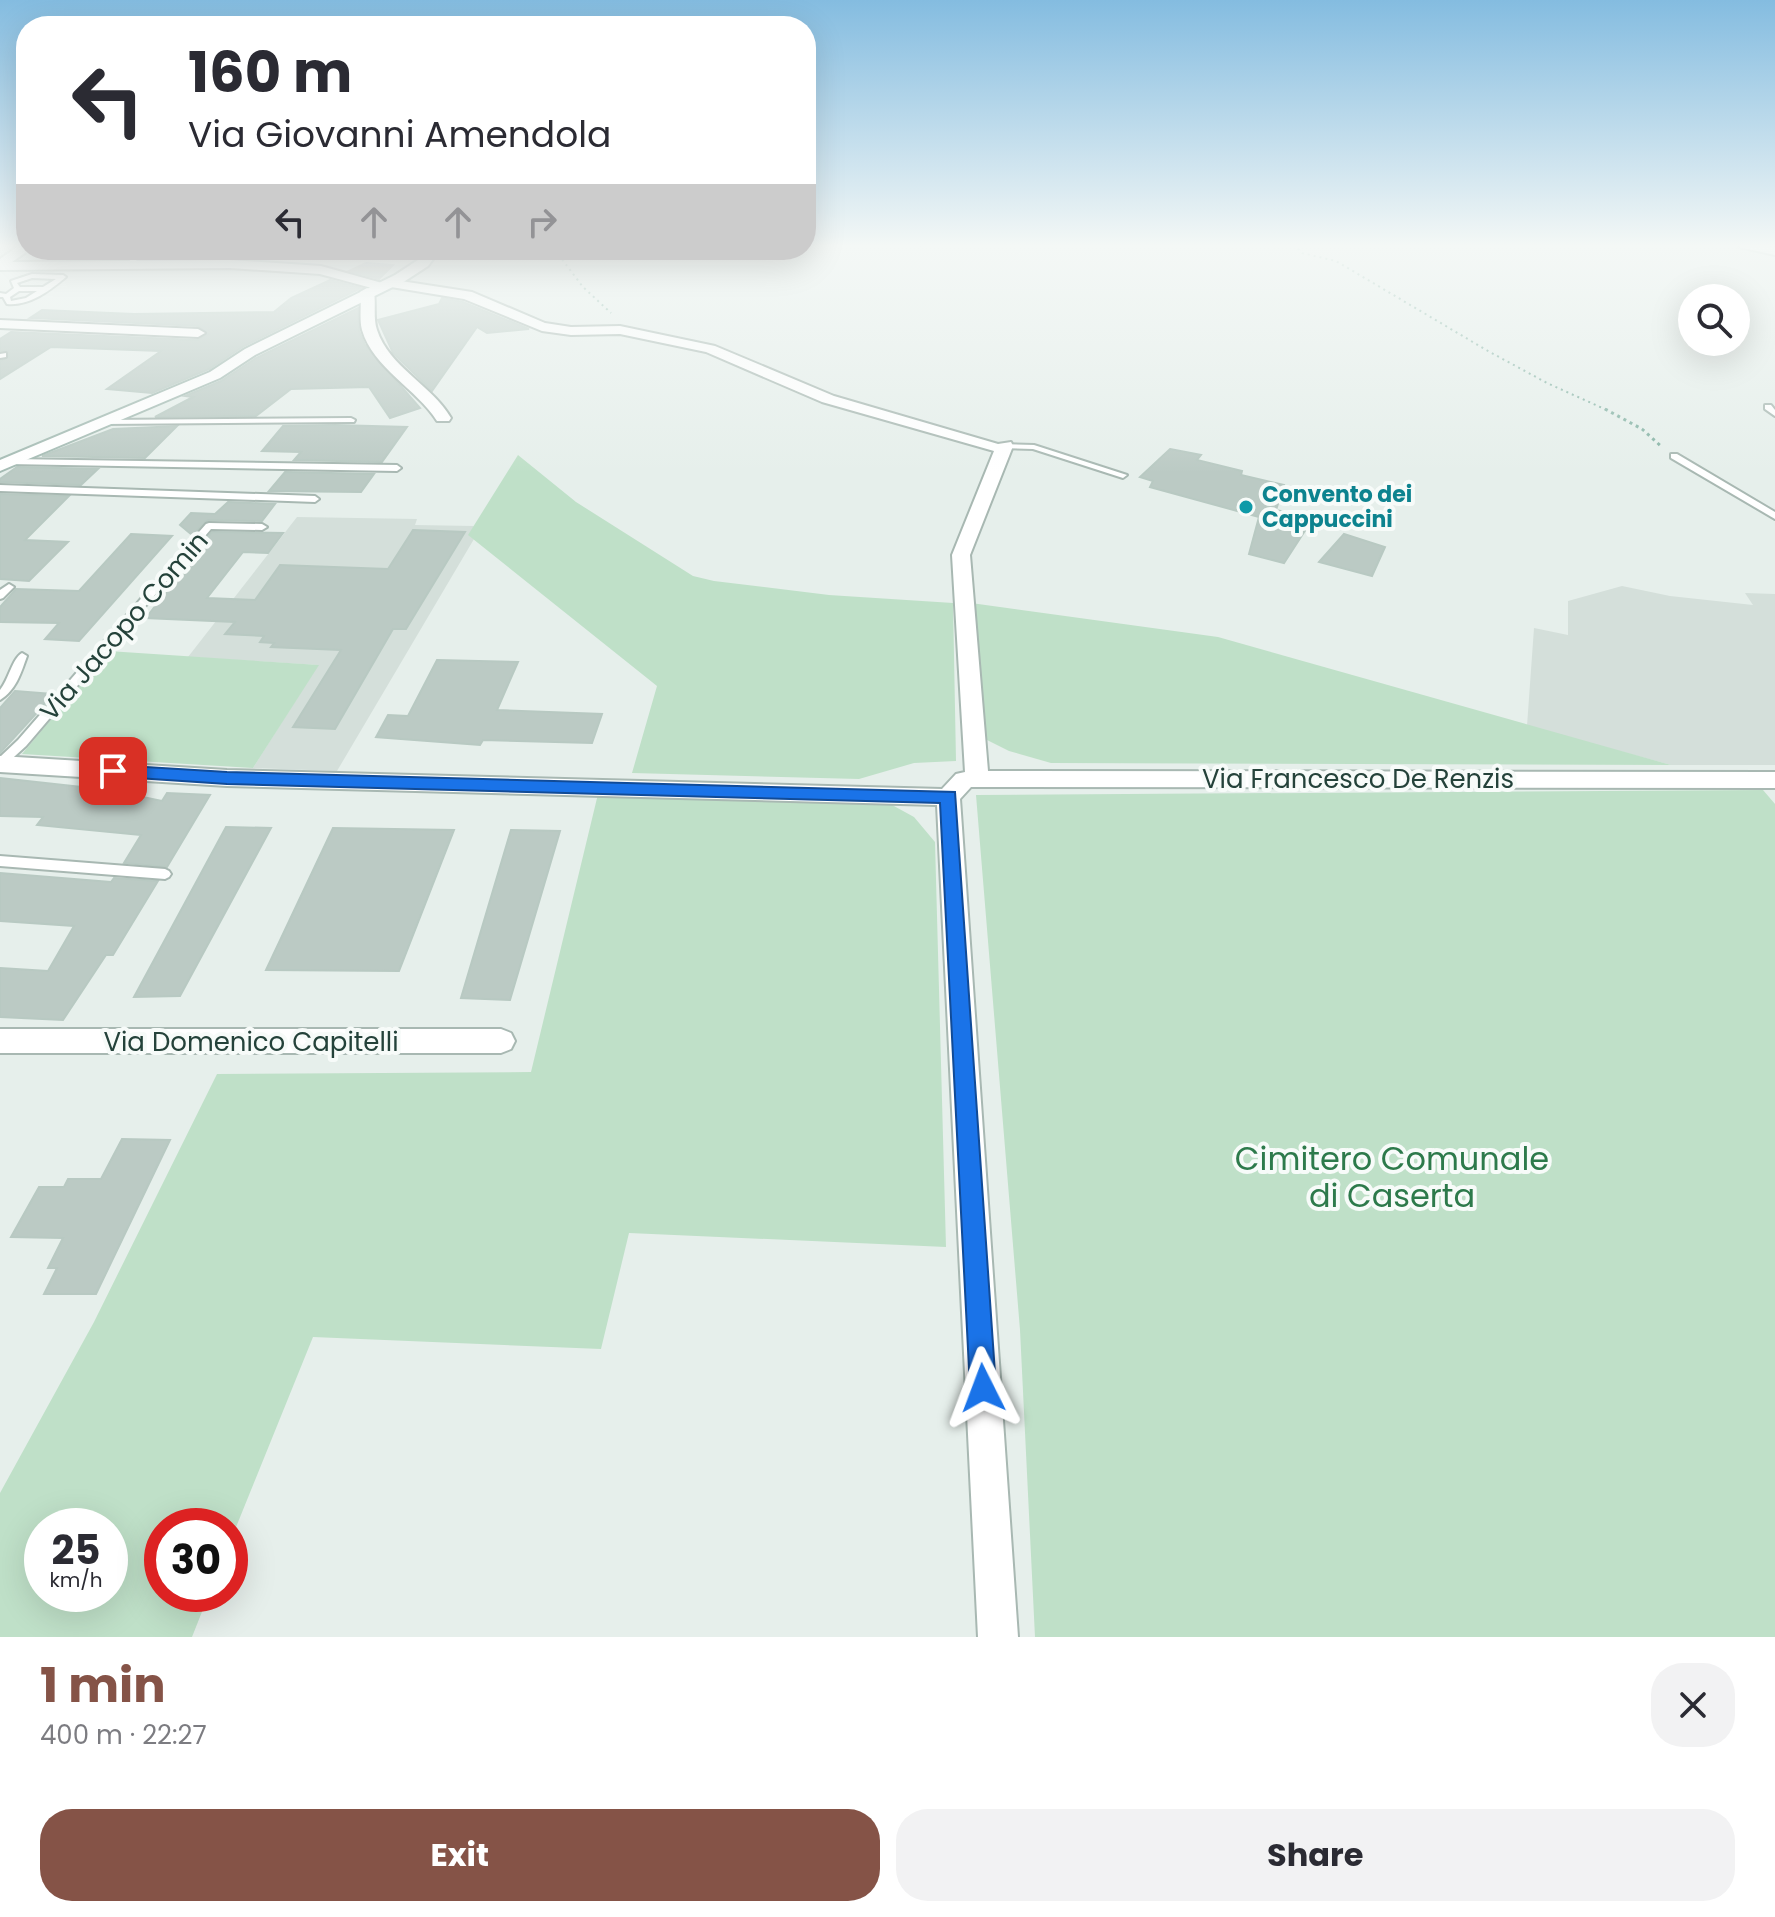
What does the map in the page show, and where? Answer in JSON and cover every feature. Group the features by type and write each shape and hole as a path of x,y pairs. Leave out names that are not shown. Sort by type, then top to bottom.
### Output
{"street":[{"path":"6,464 215,375 250,352 318,320"},
{"path":"371,320 369,328 379,349 392,366 439,408 443,418"},
{"path":"527,320 542,327 571,331 620,330 710,349 828,399 999,446 961,555 977,779 964,780 948,797 998,1637"},
{"path":"0,324 198,333"},
{"path":"0,764 227,778 948,797"},
{"name":"Via Francesco De Renzis","path":"977,779 1775,780"},
{"name":"Via Domenico Capitelli","path":"0,1041 501,1041"}],"lane":[{"path":"1768,407 1775,414"},
{"path":"104,422 351,420"},
{"path":"999,446 1034,447 1123,475"},
{"path":"1674,456 1775,516"},
{"path":"6,464 397,468"},
{"path":"0,488 315,499"},
{"name":"Via Jacopo Comin","path":"0,764 22,743 209,526 262,527"},
{"path":"0,596 9,587"},
{"path":"0,697 12,683 22,656"},
{"path":"0,861 165,874"}],"path":[{"path":"615,320 620,330"},
{"path":"1438,320 1547,383 1621,416 1674,456"}],"shaded area":[{"path":"297,517 417,519 415,525 474,526 469,535 474,539 337,771 253,768 318,665 188,657"},
{"path":"1622,586 1670,596 1753,605 1745,593 1775,594 1775,765 1671,765 1527,726 1534,628 1568,635 1568,601"}],"green space":[{"path":"518,455 576,502 693,576 829,595 953,603 956,761 914,763 859,779 632,773 657,686 468,535"},
{"path":"971,603 1218,637 1671,765 1051,763 1009,751 985,739"},
{"path":"108,651 319,665 253,768 22,754"},
{"name":"Cimitero Comunale di Caserta","path":"1763,790 1775,804 1775,1637 1035,1637 1020,1330 976,795"},
{"path":"598,794 883,800 914,817 935,842 946,1247 629,1233 601,1349 313,1337 244,1508 144,1508 144,1612 202,1612 192,1637 0,1637 0,1493 94,1322 217,1074 531,1072"}],"building":[{"path":"80,320 296,320 244,346 209,369 152,393 107,389 161,351 51,347 0,379 0,361 9,357 8,351 0,351 0,339 11,332 198,340 208,334 198,326"},
{"path":"333,320 359,320 365,345 420,408 390,418 369,387 291,389 256,416 155,417 193,397 185,396 221,381 256,358"},
{"path":"378,320 508,320 529,329 487,333 477,327 432,391 393,353"},
{"path":"177,426 145,458 42,456 113,429"},
{"path":"283,426 407,427 382,462 294,460 301,452 262,451"},
{"name":"Convento dei Cappuccini","path":"1170,449 1201,455 1197,460 1284,485 1276,510 1289,513 1286,518 1308,526 1284,563 1249,554 1259,517 1150,487 1153,481 1140,477"},
{"path":"17,467 98,469 81,485 0,482"},
{"path":"285,472 374,474 361,492 269,491"},
{"path":"0,494 69,496 25,540 68,542 29,581 0,579"},
{"path":"228,502 275,504 262,521 208,520 192,535 180,525 191,513 215,514"},
{"path":"413,530 465,532 406,629 393,629 335,729 293,727 341,650 271,647 274,643 260,642 264,636 225,634 235,622 146,618 212,532 283,533 268,553 243,552 207,598 255,600 280,565 388,569"},
{"path":"131,534 172,536 79,641 45,639 59,623 0,622 0,607 16,589 79,591"},
{"path":"1344,534 1385,547 1372,576 1319,562"},
{"path":"437,660 518,662 497,710 602,714 592,743 483,740 480,745 376,737 388,715 408,716"},
{"path":"15,691 54,694 0,753 0,708"},
{"path":"0,778 109,790 162,801 167,793 210,795 167,867 124,863 141,835 37,825 43,817 0,816"},
{"path":"226,827 271,828 180,996 134,997"},
{"path":"333,828 454,830 399,971 266,970"},
{"path":"511,830 560,831 510,1000 461,998"},
{"path":"0,873 111,882 114,878 158,881 113,955 106,955 63,1020 0,1017 0,968 48,971 74,926 0,921"},
{"path":"122,1139 170,1140 96,1294 44,1294 57,1268 48,1268 63,1238 11,1237 39,1187 64,1187 68,1179 101,1179"}],"place":[{"name":"Convento dei Cappuccini","path":"1246,507"}],"route":[{"path":"113,771 227,778 948,797 983,1388"}]}
